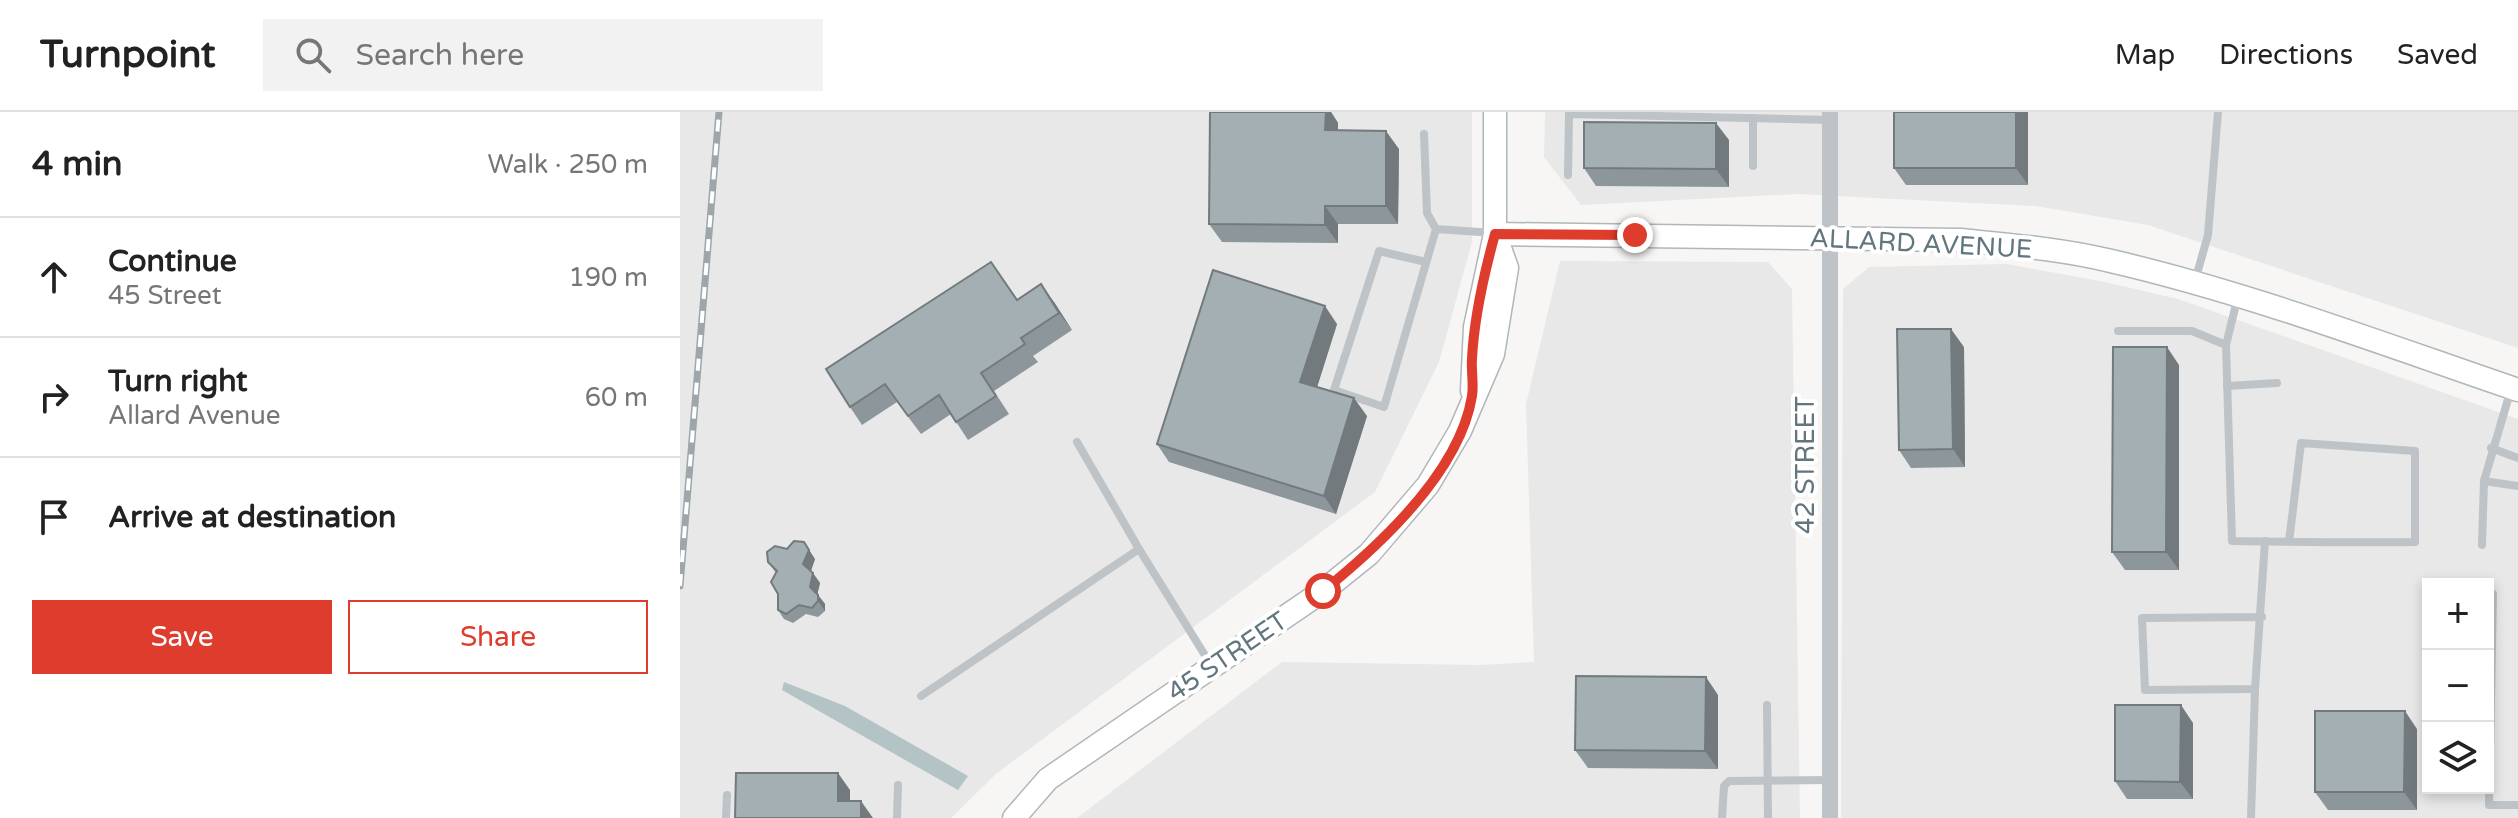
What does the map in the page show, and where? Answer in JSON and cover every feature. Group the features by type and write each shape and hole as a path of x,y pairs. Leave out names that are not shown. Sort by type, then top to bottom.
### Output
{"street":[{"name":"45 STREET","path":"1014,818 1048,779 1323,591 1369,554 1443,463 1493,354 1503,304 1507,268 1495,234 1495,112"},
{"name":"42 STREET","path":"1830,116 1830,818"},
{"name":"ALLARD AVENUE","path":"1495,234 1960,240 2031,247 2108,260 2238,295 2515,389"}],"lane":[{"path":"2195,283 2208,235 2218,112"},
{"path":"1568,175 1569,114 1753,118 1830,116"},
{"path":"1753,118 1753,166"},
{"path":"1424,134 1427,213 1436,229 1384,407 1334,390 1379,251 1426,262"},
{"path":"1436,229 1495,234"},
{"path":"2238,295 2226,345 2232,541 2289,542 2415,542 2415,451 2301,443 2289,542"},
{"path":"2118,331 2192,331 2226,345"},
{"path":"2227,386 2277,383"},
{"path":"2482,545 2484,481 2491,448 2515,389"},
{"path":"1077,442 1212,666"},
{"path":"2491,448 2518,458"},
{"path":"2484,481 2518,486"},
{"path":"2251,818 2255,689 2265,541"},
{"path":"921,696 1139,549"},
{"path":"2255,689 2145,690 2142,618 2262,617"},
{"path":"2492,650 2489,805 2518,805"},
{"path":"1767,705 1768,818"},
{"path":"1722,818 1724,786 1729,781 1830,780"},
{"path":"897,818 898,785"},
{"path":"726,818 727,795"}],"shaded area":[{"path":"680,112 1472,112 1472,242 1439,362 1375,492 997,773 951,818 680,818"},
{"path":"1545,112 2518,112 2518,348 2148,225 2036,206 1797,194 1581,205 1544,157"},
{"path":"1560,261 1768,262 1792,289 1800,818 1077,818 1282,662 1479,665 1534,662 1526,404"},
{"path":"2007,264 2105,282 2178,299 2518,419 2518,818 1841,818 1843,289 1869,267"},
{"path":"784,682 845,706 968,776 958,790 782,690"}],"building":[{"path":"1210,112 1326,112 1325,130 1386,131 1386,206 1325,206 1325,225 1209,224"},
{"path":"1894,112 2016,112 2016,168 1894,168"},
{"path":"1584,122 1716,123 1716,169 1584,168"},
{"path":"991,262 1017,300 1041,284 1059,313 1021,338 1025,344 981,373 996,396 956,422 939,395 908,416 885,384 850,407 826,369"},
{"path":"1213,270 1325,306 1300,382 1354,398 1324,496 1157,444"},
{"path":"1897,329 1951,329 1953,449 1899,450"},
{"path":"2113,347 2167,347 2166,552 2112,552"},
{"path":"794,541 804,542 809,550 803,564 813,573 810,587 818,595 818,601 812,608 799,605 786,614 778,610 778,594 771,582 777,571 768,562 767,552 775,546 787,549"},
{"path":"1576,676 1706,677 1705,751 1575,750"},
{"path":"2115,705 2181,705 2180,782 2115,781"},
{"path":"2315,711 2405,711 2404,792 2315,792"},
{"path":"736,773 838,773 838,801 861,801 861,818 735,818"}],"railway":[{"path":"680,586 719,112"}],"route":[{"path":"1323,591 1369,554 1403,516 1443,463 1460,431 1472,396 1475,327 1495,234 1635,235"}]}
